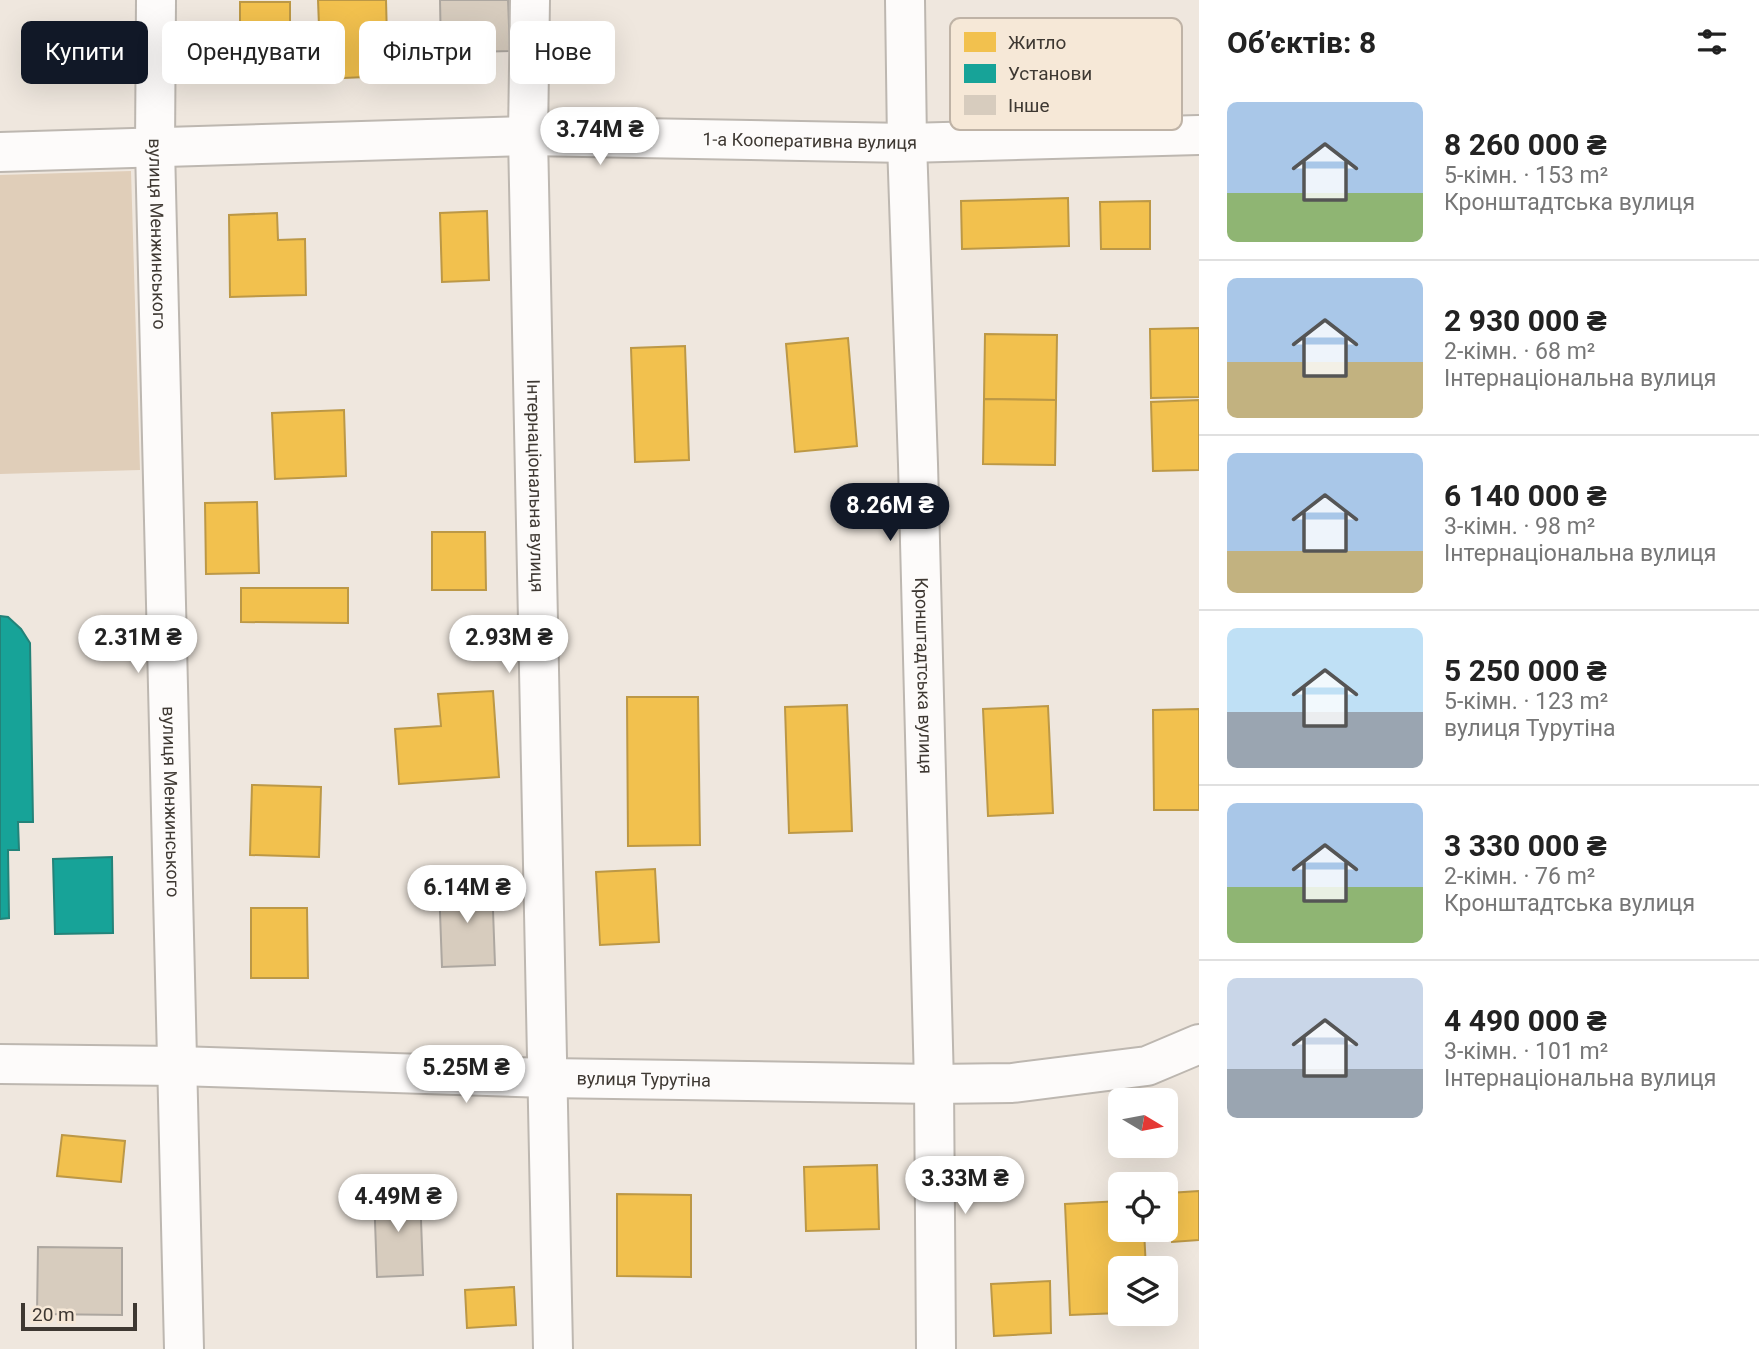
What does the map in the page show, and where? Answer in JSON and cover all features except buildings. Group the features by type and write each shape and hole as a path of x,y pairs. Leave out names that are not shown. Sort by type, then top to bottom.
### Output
{"street":[{"name":"вулиця Менжинського","path":"156,0 155,148 184,1349"},
{"name":"Інтернаціональна вулиця","path":"530,0 528,136 554,1349"},
{"name":"Кронштадтська вулиця","path":"905,0 933,1084 936,1349"},
{"name":"1-а Кооперативна вулиця","path":"0,152 528,136 907,143 1199,135"},
{"name":"вулиця Турутіна","path":"0,1064 178,1066 547,1078 1012,1083 1147,1066 1199,1044"}],"shaded area":[{"path":"131,171 140,470 0,474 0,175"}]}
